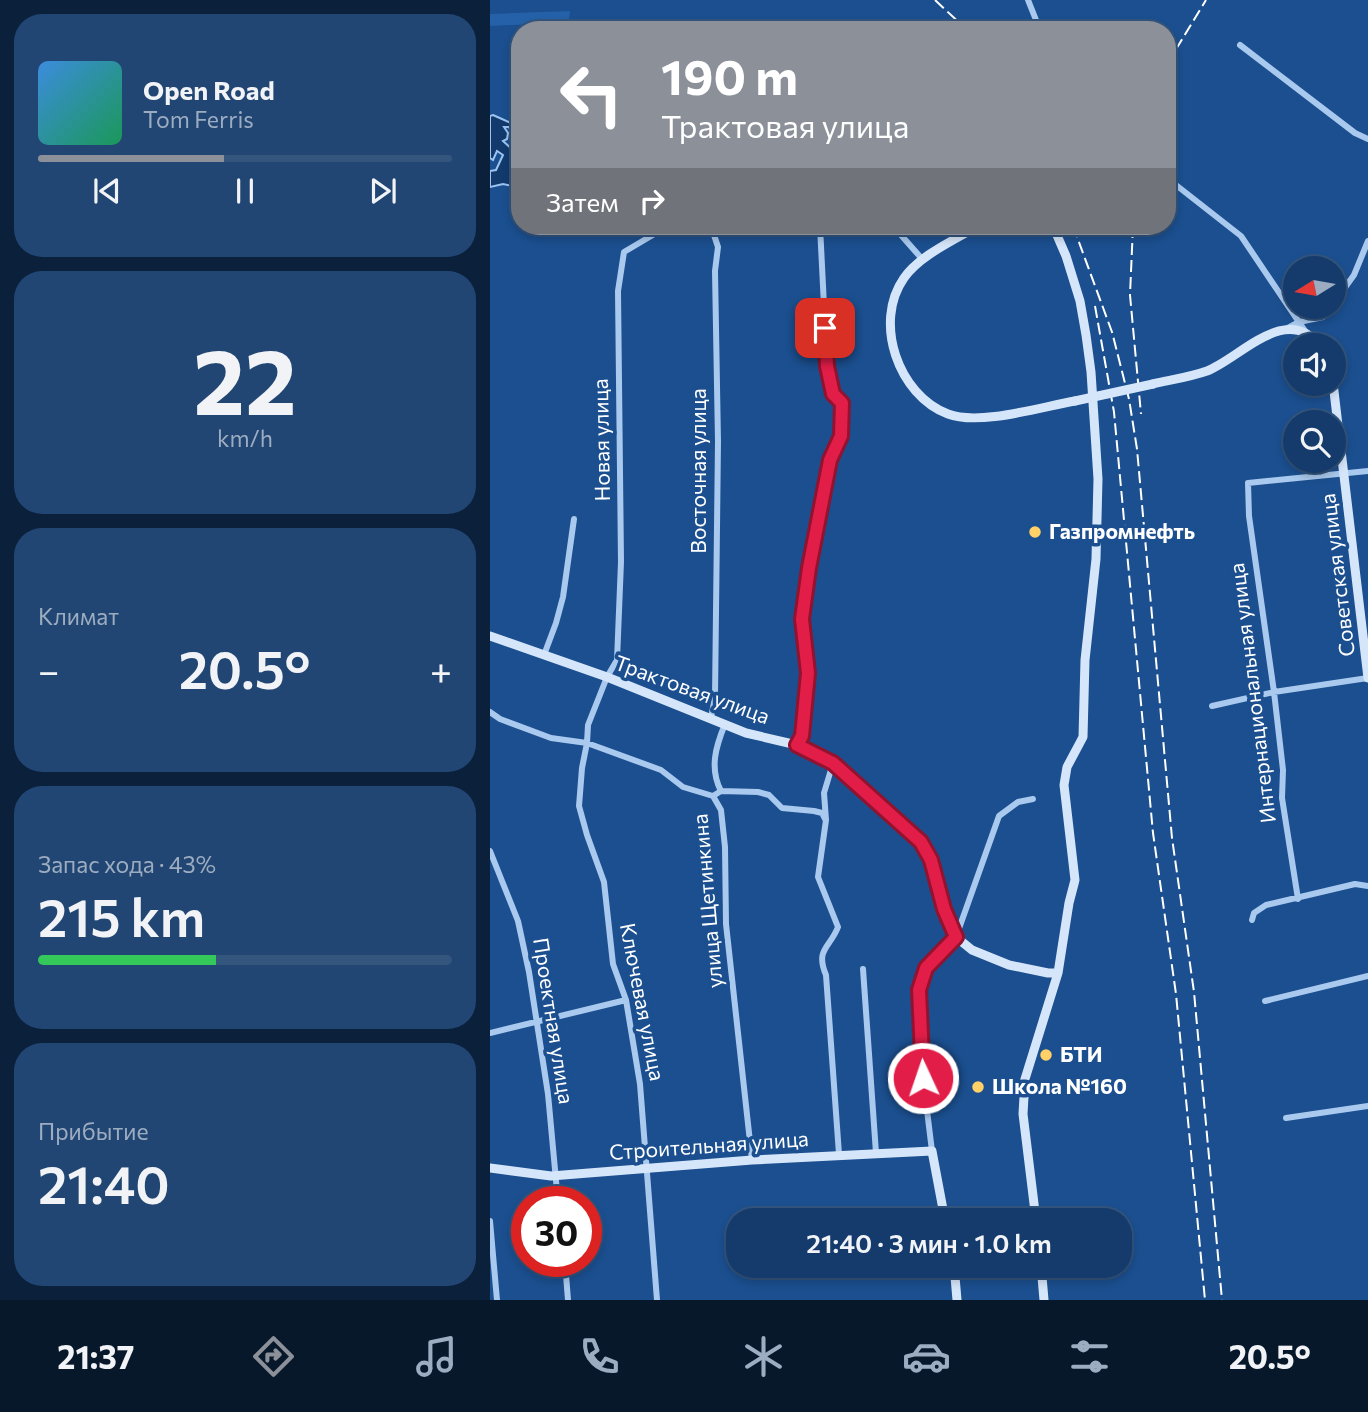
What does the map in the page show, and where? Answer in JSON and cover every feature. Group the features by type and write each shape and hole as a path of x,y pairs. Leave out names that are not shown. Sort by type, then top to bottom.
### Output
{"street":[{"path":"1028,0 1036,21"},
{"path":"1240,45 1355,133 1368,139"},
{"path":"1176,185 1241,236 1306,333"},
{"name":"Новая улица","path":"607,677 618,660 621,562 618,291 624,252 653,235"},
{"name":"Восточная улица","path":"711,718 715,697 718,442 715,271 718,247 714,235"},
{"path":"797,745 802,736 807,692 808,673 802,619 809,568 830,460 841,436 842,403 833,394 827,366 820,235"},
{"path":"901,235 923,260"},
{"path":"963,235 915,265 903,279 895,295 891,313 891,336 895,356 906,378 917,393 948,414 973,419 1001,415 1208,371 1269,334 1313,319"},
{"path":"1035,1208 1023,1114 1025,1079 1058,973 1075,880 1063,785 1067,767 1083,737 1085,660 1096,559 1098,479 1086,335 1080,301 1057,235"},
{"path":"1346,286 1354,275 1368,241"},
{"path":"1284,329 1302,333"},
{"name":"Советская улица","path":"1335,396 1368,679"},
{"path":"1344,474 1368,471"},
{"name":"Интернациональная улица","path":"1297,898 1282,799 1283,771 1249,516 1248,483 1344,474"},
{"path":"544,655 564,597 574,519"},
{"name":"Трактовая улица","path":"490,636 607,677 746,733 797,745 833,763 921,842 931,860 944,909 956,937"},
{"name":"Ключевая улица","path":"607,677 588,725 579,806 604,882 614,964 626,1000 640,1084 657,1300"},
{"path":"1212,706 1274,692 1368,679"},
{"name":"улица Щетинкина","path":"490,712 500,719 551,738 587,743 661,770 684,787 713,796 720,810 725,847 726,924 752,1160"},
{"path":"721,791 717,783 714,759 725,724"},
{"path":"833,763 824,793 826,820 818,877 838,927 821,955 826,975 839,1154"},
{"path":"713,796 721,791 758,792 769,795 782,808 822,813 826,820"},
{"path":"943,1208 923,1078 919,990 926,968 956,937 999,816 1018,802 1032,799"},
{"name":"Проектная улица","path":"490,851 518,921 530,972 548,1094 557,1186"},
{"path":"1252,920 1266,905 1355,884 1368,886"},
{"path":"956,937 972,950 1009,965 1058,973"},
{"path":"863,969 876,1153"},
{"path":"1265,1001 1368,976"},
{"path":"490,1033 626,1000"},
{"path":"1286,1118 1368,1106"},
{"name":"Строительная улица","path":"490,1168 556,1176 839,1154 932,1151"},
{"path":"490,1221 497,1300"},
{"path":"566,1277 568,1300"},
{"path":"955,1278 957,1300"},
{"path":"1042,1278 1044,1300"}],"shaded area":[{"path":"570,11 569,21 511,21 511,25 490,26 490,14"},
{"path":"490,116 511,123 511,131 509,127 504,127 508,133 507,139 503,141 511,148 511,186 503,184 490,187 490,171 496,170 503,155 497,151 493,160 490,158"}],"railway":[{"path":"935,0 957,21"},
{"path":"1176,49 1206,0"},
{"path":"1076,235 1112,332 1129,399 1137,449 1172,838 1194,992 1222,1300"},
{"path":"1133,235 1130,295 1141,414"},
{"path":"1095,306 1114,412 1153,833 1176,994 1205,1300"}],"place":[{"name":"Газпромнефть","path":"1035,532"},
{"name":"БТИ","path":"1046,1055"},
{"name":"Школа №160","path":"978,1087"}],"route":[{"path":"825,328 827,366 833,394 842,403 841,436 830,460 809,568 802,619 808,673 802,736 797,745 833,763 921,842 931,860 944,909 956,937 926,968 919,990 923,1078"}]}
